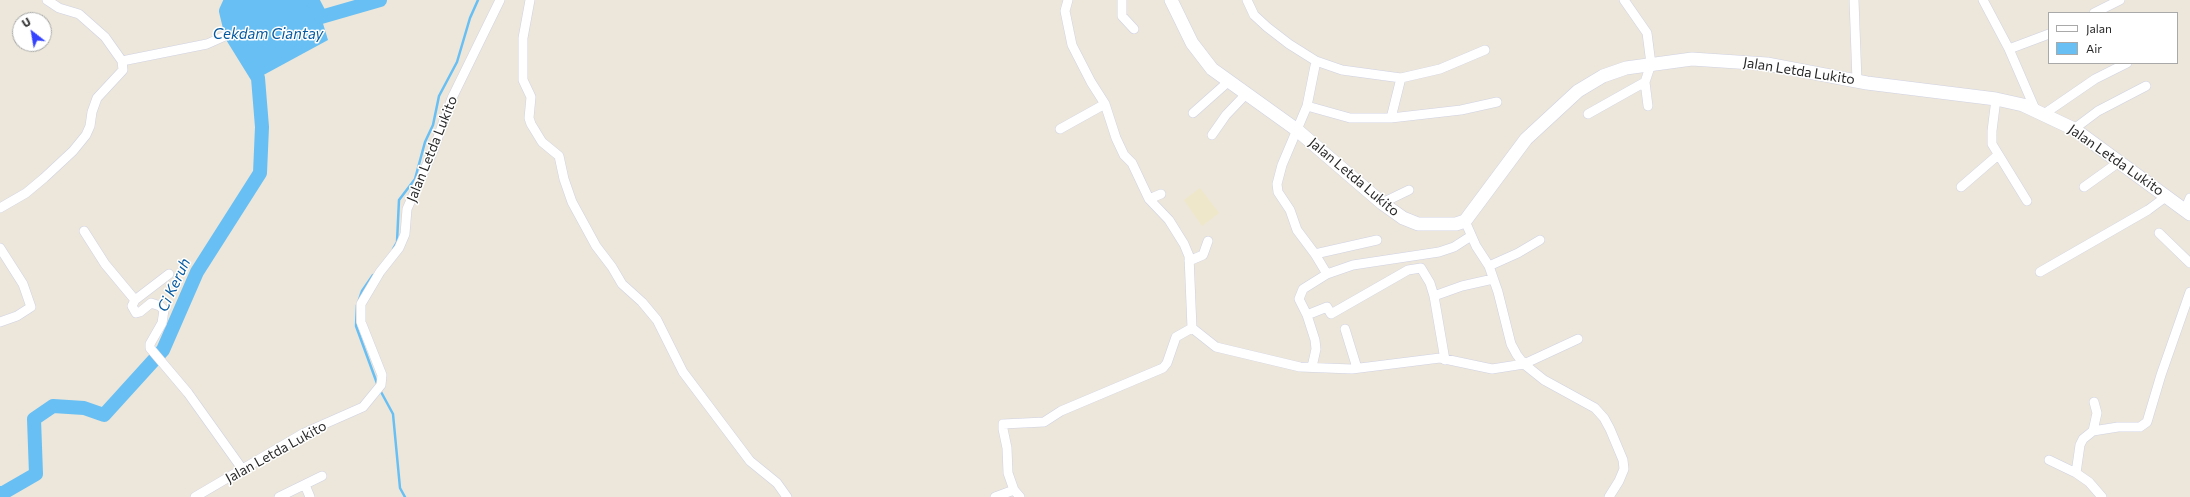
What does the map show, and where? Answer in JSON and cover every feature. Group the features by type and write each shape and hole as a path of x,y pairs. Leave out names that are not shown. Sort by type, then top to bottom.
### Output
{"street":[{"path":"0,208 26,193 73,151 86,135 90,126 92,112 97,98 123,70 122,61 105,37 79,14 59,8 47,0"},
{"name":"Jalan Letda Lukito","path":"196,497 304,433 363,406 379,388 382,375 361,322 362,304 380,272 399,248 406,234 407,209 433,151 452,98 500,0"},
{"path":"530,0 523,38 523,80 531,97 529,118 531,124 542,142 558,156 564,179 575,208 596,246 612,267 622,284 642,302 657,320 683,372 750,461 777,483 787,497"},
{"path":"1068,0 1065,11 1072,45 1090,82 1105,104 1116,138 1124,156 1132,163 1149,199 1176,230 1184,244 1189,262 1192,328"},
{"path":"1122,0 1122,16 1134,29"},
{"name":"Jalan Letda Lukito","path":"1171,0 1192,43 1205,62 1297,130 1382,203 1403,218 1418,224 1456,224 1465,221 1526,139 1578,91 1603,76 1626,68 1692,59 1767,64 1857,81 1996,99 2040,111 2074,129 2167,196 2188,207"},
{"path":"1247,0 1254,15 1267,27 1316,61 1342,70 1401,78 1440,69 1485,50"},
{"path":"1624,0 1646,32 1651,64 1644,82 1648,106"},
{"path":"1854,0 1857,81"},
{"path":"1983,0 2040,111 2094,79 2125,64"},
{"path":"2096,12 2120,0"},
{"path":"2009,49 2048,34"},
{"path":"122,61 207,44 225,36"},
{"path":"1316,61 1306,106 1278,175 1277,184 1278,192 1290,210 1297,230 1315,254 1327,274"},
{"path":"1391,118 1401,78"},
{"path":"1194,113 1229,81"},
{"path":"1588,114 1644,82"},
{"path":"2074,129 2098,111 2146,86"},
{"path":"1212,135 1226,115 1248,93"},
{"path":"1996,99 1992,140 1998,155 2027,201"},
{"path":"1306,106 1350,118 1391,118 1461,110 1497,102"},
{"path":"1060,129 1105,104"},
{"path":"1961,187 1998,155"},
{"path":"2084,187 2119,162"},
{"path":"1382,203 1410,190"},
{"path":"1149,199 1161,194"},
{"path":"2040,272 2148,210 2167,196"},
{"path":"1465,221 1471,236 1489,266 1511,344 1524,364 1544,380 1595,408 1604,418 1623,460 1624,469 1619,482 1609,497"},
{"path":"84,231 105,264 135,300"},
{"path":"2159,233 2190,263"},
{"path":"1312,367 1316,349 1315,340 1307,315 1299,299 1303,289 1327,274 1354,264 1439,252 1454,247 1471,236"},
{"path":"1315,254 1377,240"},
{"path":"1489,266 1518,253 1540,240"},
{"path":"1189,262 1203,255 1208,241"},
{"path":"0,248 23,284 31,307 17,316 0,322"},
{"path":"1307,315 1327,307 1331,314 1408,270 1421,268 1430,283 1434,296 1445,360"},
{"path":"168,274 135,300 132,306 136,313 140,312 151,303 160,306 164,310 162,323 150,344 154,353 188,393 243,470"},
{"path":"1434,296 1462,286 1493,280"},
{"path":"2076,473 2080,445 2083,439 2093,431 2114,427 2140,427 2147,422 2161,375 2190,292"},
{"path":"1192,328 1222,349 1300,367 1357,368 1440,358 1492,369 1524,364 1578,339"},
{"path":"995,497 1017,493 1008,473 1007,448 1002,429 1003,424 1044,422 1061,411 1163,368 1167,363 1176,337 1192,328"},
{"path":"1345,329 1357,368"},
{"path":"2093,431 2097,413 2094,402"},
{"path":"2049,460 2076,473 2089,482 2100,496"},
{"path":"279,497 322,476"},
{"path":"305,485 310,497"}],"shaded area":[{"path":"1200,188 1219,213 1202,226 1184,200"}],"water":[{"name":"Cekdam Ciantay","path":"231,0 312,0 321,17 328,40 258,78 249,71 232,36 226,11"}],"waterway":[{"name":"Ci Keruh","path":"0,493 3,493 36,474 34,419 53,406 84,408 104,415 163,350 197,272 260,173 262,127 258,78 232,36 226,11 231,0"},
{"name":"Ci Keruh","path":"312,0 321,17 380,0"},
{"path":"393,249 397,242 399,200 415,179 425,142 433,125 439,96 457,62 470,18 478,0"},
{"path":"359,300 362,291 373,275"},
{"path":"357,305 356,326 378,386"},
{"path":"380,390 393,414 400,488 405,497"}]}
